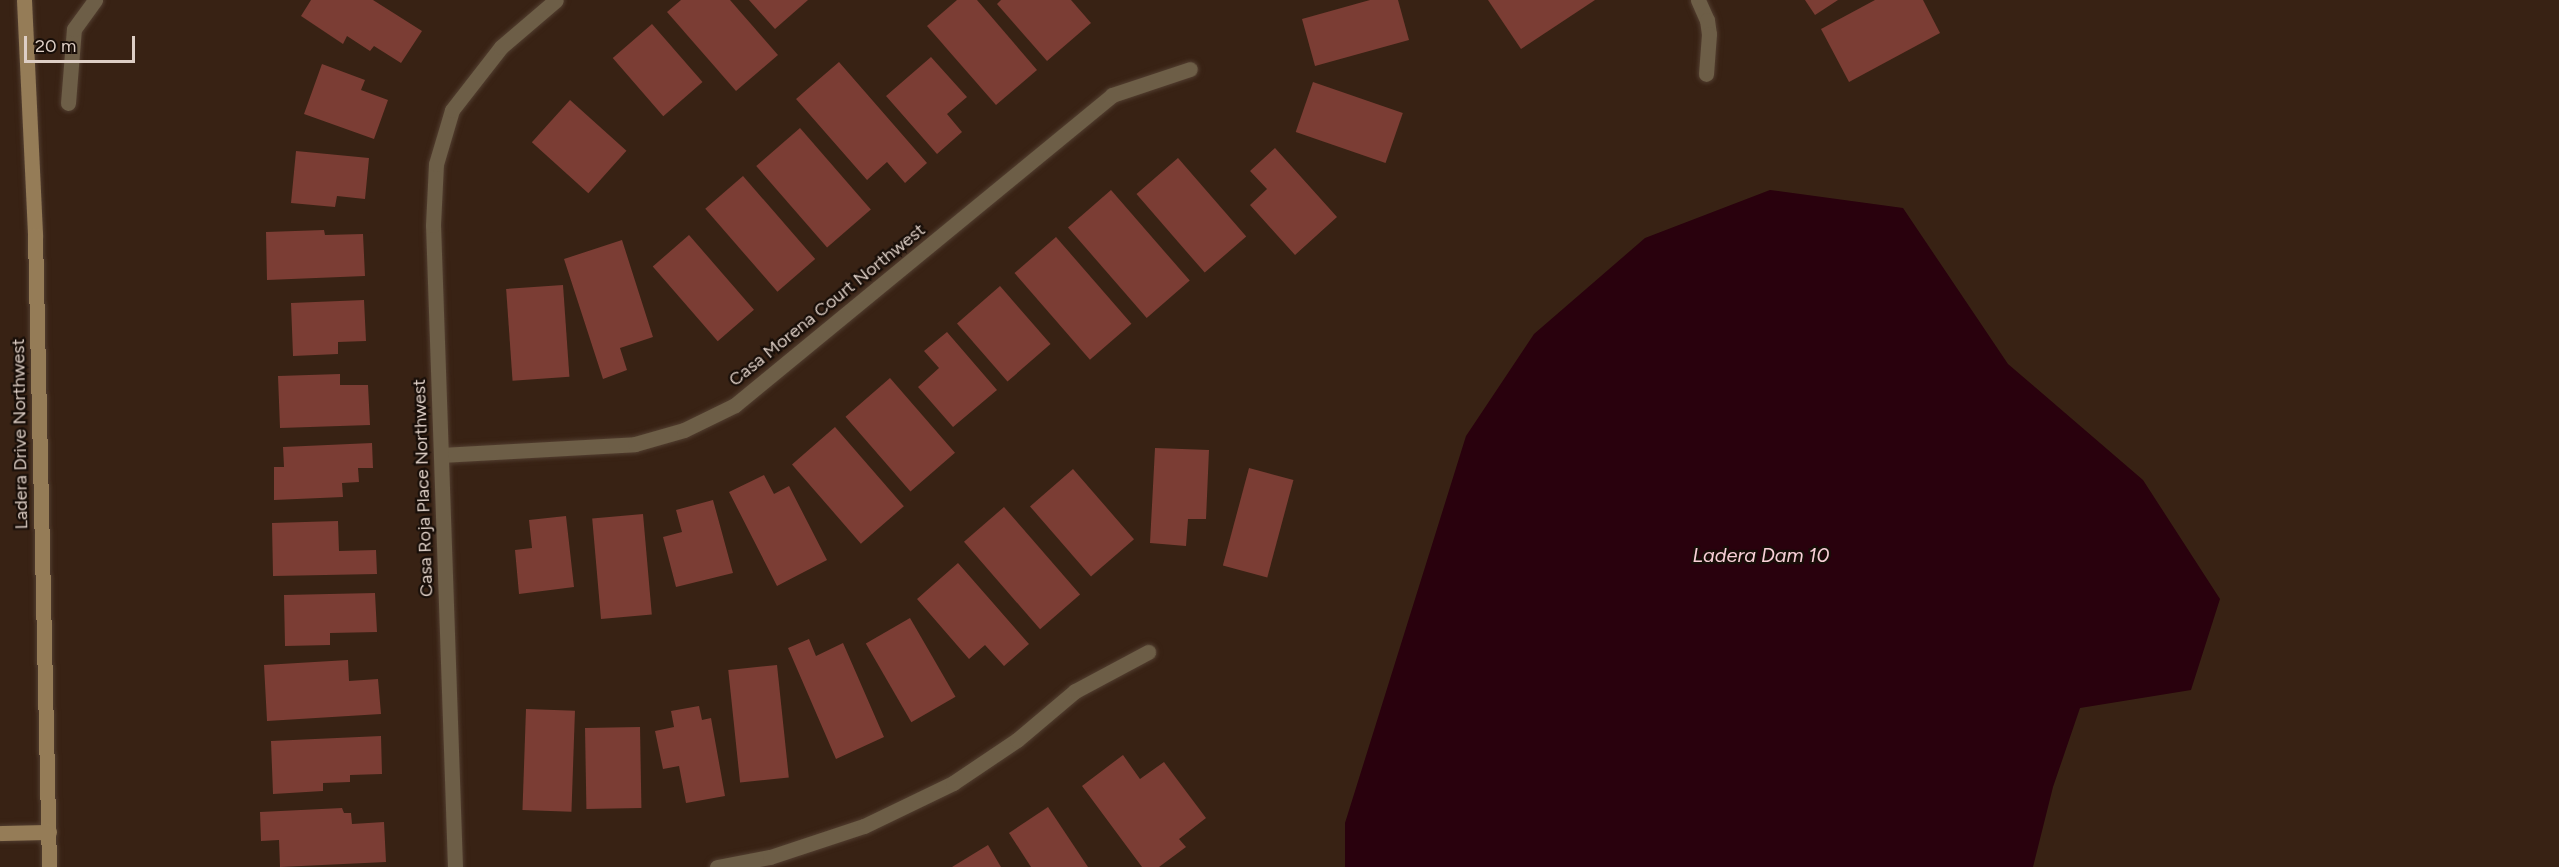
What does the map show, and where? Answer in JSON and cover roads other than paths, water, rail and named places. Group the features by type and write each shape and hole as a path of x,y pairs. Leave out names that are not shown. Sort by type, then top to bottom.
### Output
{"main road":[{"name":"Ladera Drive Northwest","path":"24,0 36,235 49,867"},
{"path":"0,833 48,832"}],"street":[{"path":"68,103 75,29 95,0"},
{"name":"Casa Roja Place Northwest","path":"455,867 433,225 436,164 452,110 501,47 556,0"},
{"path":"1698,0 1707,20 1706,74"},
{"name":"Casa Morena Court Northwest","path":"441,455 635,444 684,430 735,405 1112,95 1190,69"},
{"path":"717,867 770,857 864,826 952,783 1017,740 1075,692 1148,652"}],"water":[{"name":"Ladera Dam 10","path":"1770,190 1903,208 2008,364 2143,480 2220,599 2191,690 2080,708 2053,787 2033,867 1345,867 1345,823 1466,436 1534,334 1645,238"}]}
